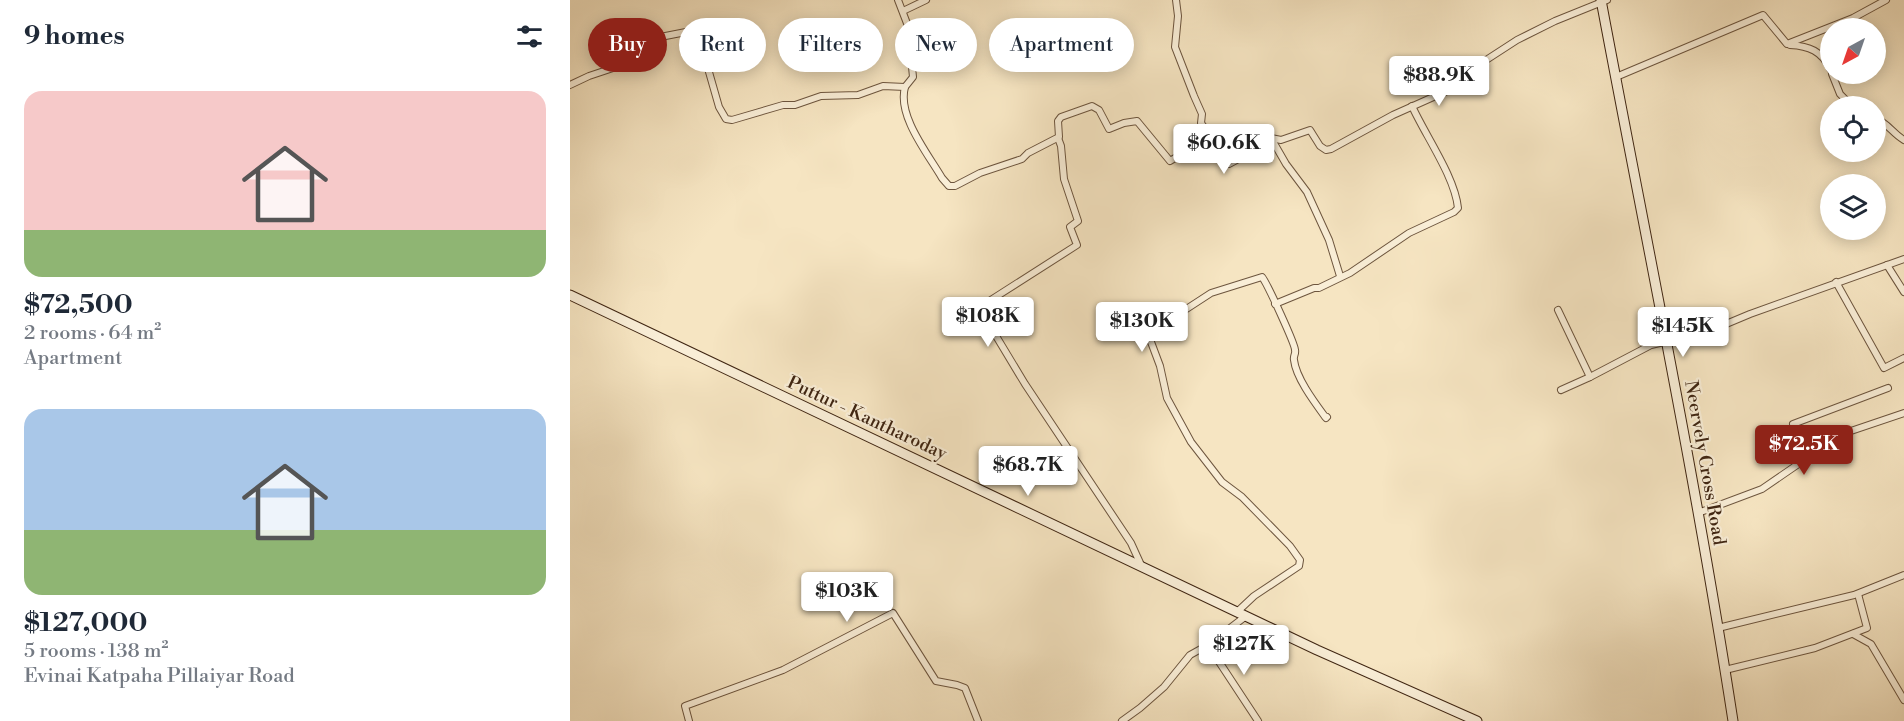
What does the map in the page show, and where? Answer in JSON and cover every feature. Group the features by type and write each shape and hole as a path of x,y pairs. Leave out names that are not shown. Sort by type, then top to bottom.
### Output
{"main road":[{"name":"Neervely Cross Road","path":"1603,1 1698,513 1733,721"},
{"name":"Puttur - Kantharoday","path":"570,295 1241,614 1477,721"}],"street":[{"path":"898,0 908,26 914,77 905,87 903,106 908,120 949,186 955,186 980,173 1022,159 1028,153 1058,138"},
{"path":"903,11 926,0"},
{"path":"1176,0 1178,16 1175,47 1198,102 1202,114 1201,123 1210,136 1211,142 1229,164 1265,139 1281,140 1310,130 1320,146 1326,150 1412,106 1449,90 1463,81 1480,64 1517,40 1603,1"},
{"path":"1787,44 1853,18 1886,0"},
{"path":"1616,77 1762,15 1787,44 1808,46 1820,55"},
{"path":"570,86 589,76 637,60 641,56 642,44 645,40 691,31 698,36 719,107 726,119 732,120 783,105 795,105 821,96 858,95 883,86 905,87"},
{"path":"1141,566 1131,543 1025,384 981,311 983,305 1077,245 1070,227 1078,221 1064,179 1061,146 1058,138 1060,135 1058,121 1061,117 1092,106 1099,110 1109,129 1137,121 1170,161 1185,152 1211,142"},
{"path":"1275,304 1319,288 1350,273 1409,233 1455,212 1458,208 1445,171 1412,106"},
{"path":"1886,123 1894,134 1904,140"},
{"path":"1271,138 1286,164 1307,192 1329,240 1340,276"},
{"path":"1561,390 1651,345 1707,332 1836,282 1904,259"},
{"path":"1887,265 1904,292"},
{"path":"1122,721 1164,687 1190,654 1208,645 1241,614 1254,596 1299,566 1300,560 1290,546 1242,497 1222,482 1191,442 1167,398 1160,366 1148,334 1210,293 1262,277 1293,339 1296,350 1293,359 1307,392 1327,417"},
{"path":"1836,282 1884,368 1904,358"},
{"path":"1558,310 1590,377"},
{"path":"1806,460 1793,424 1888,388"},
{"path":"1698,513 1762,489 1842,434 1904,413"},
{"path":"1718,628 1858,594 1904,575"},
{"path":"1725,670 1815,648 1868,628 1858,594"},
{"path":"689,721 685,706 783,670 893,614 936,681 965,688 978,721"},
{"path":"1853,634 1871,644 1904,700"},
{"path":"1208,645 1258,721"}]}
